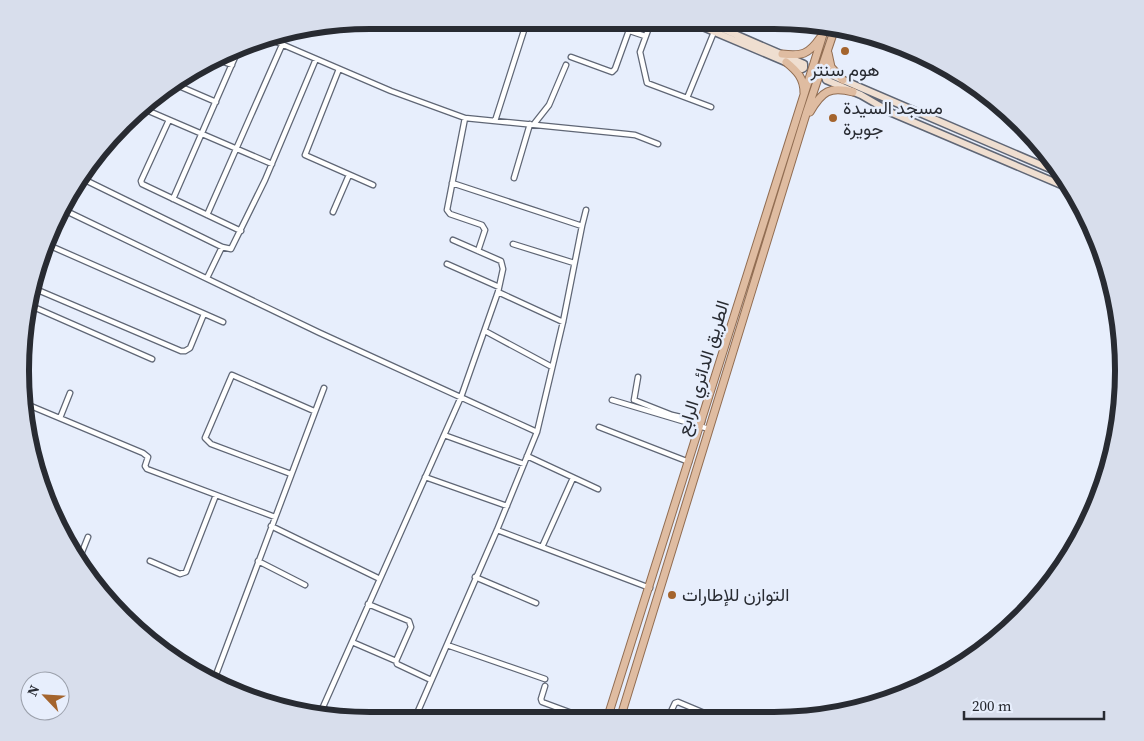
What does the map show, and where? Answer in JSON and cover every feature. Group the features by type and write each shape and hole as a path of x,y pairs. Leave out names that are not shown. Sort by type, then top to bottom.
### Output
{"main road":[{"path":"707,29 802,69 805,66 725,29"},
{"path":"782,54 800,55 807,53 812,49 822,33"},
{"name":"الطريق الدائري الرابع","path":"609,712 650,588 824,33"},
{"name":"الطريق الدائري الرابع","path":"623,712 833,34"},
{"path":"828,50 831,67 843,80"},
{"path":"786,62 802,78 804,97"},
{"path":"1050,169 829,74 825,76 826,80 853,92 885,110 1060,184"},
{"path":"804,123 818,100 826,92 836,89 853,92"},
{"path":"931,130 935,120"},
{"path":"659,558 664,558 668,563"}],"street":[{"path":"495,121 524,29"},
{"path":"648,29 640,52 647,83 711,108"},
{"path":"571,57 612,72 615,69 628,33 630,31 645,36"},
{"path":"687,98 714,32"},
{"path":"276,42 465,118 635,135 658,144"},
{"path":"207,215 282,45"},
{"path":"173,199 235,57"},
{"path":"86,181 222,247 233,248 272,164 316,59"},
{"path":"224,62 232,65"},
{"path":"514,178 532,124 549,105 566,65"},
{"path":"339,69 305,152 307,156 373,185"},
{"path":"180,87 216,102"},
{"path":"148,111 272,164"},
{"path":"465,118 447,210 450,214 484,227 485,230 478,251"},
{"path":"169,120 141,182 241,231"},
{"path":"332,212 349,175"},
{"path":"452,183 582,226"},
{"path":"417,712 497,530 537,432 586,210"},
{"path":"68,212 537,432"},
{"path":"322,708 461,397 498,289 503,269 501,261 452,240"},
{"path":"513,244 574,263"},
{"path":"52,247 223,322"},
{"path":"207,278 222,247"},
{"path":"447,264 562,322"},
{"path":"38,290 181,351 188,350 192,345 204,314"},
{"path":"35,307 152,359"},
{"path":"485,331 552,367"},
{"path":"291,474 209,443 205,438 232,375 314,412"},
{"path":"638,378 634,400 701,424 709,430"},
{"path":"216,675 324,388"},
{"path":"60,418 70,392"},
{"path":"612,400 701,424"},
{"path":"31,406 146,454 148,457 145,467 147,469 275,517"},
{"path":"599,427 689,462"},
{"path":"444,434 524,464"},
{"path":"527,456 598,489"},
{"path":"425,477 507,506"},
{"path":"542,547 574,478"},
{"path":"150,561 184,574 216,495"},
{"path":"271,526 380,579"},
{"path":"497,530 650,588"},
{"path":"82,553 88,537"},
{"path":"258,561 305,585"},
{"path":"476,577 536,603"},
{"path":"368,604 406,619 410,623 411,627 396,661"},
{"path":"352,642 396,661 398,665 431,680"},
{"path":"447,645 545,679"},
{"path":"545,686 542,702 569,712"},
{"path":"671,712 675,703 678,702 702,712"}],"place":[{"name":"هوم سنتر","path":"845,51"},
{"name":"مسجد السيدة جويرة","path":"833,118"},
{"name":"التوازن للإطارات","path":"672,595"}]}
